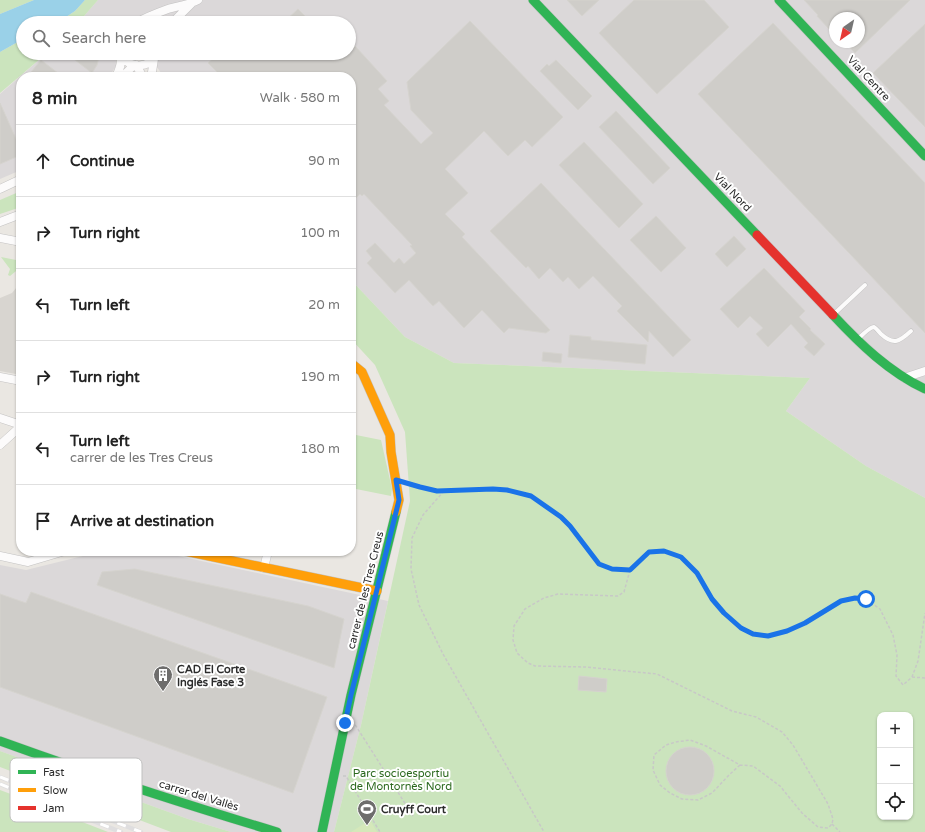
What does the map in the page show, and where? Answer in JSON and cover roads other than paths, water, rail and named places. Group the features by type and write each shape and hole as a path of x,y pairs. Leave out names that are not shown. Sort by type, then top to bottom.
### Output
{"street":[{"name":"Vial Nord","path":"533,0 856,340 876,358 904,378 925,389"},
{"name":"Vial Centre","path":"779,0 925,156"},
{"path":"150,16 168,9 195,2"},
{"path":"180,16 195,2"},
{"path":"118,72 122,60"},
{"path":"125,60 135,65 144,65 152,60"},
{"path":"152,72 155,60"},
{"path":"127,72 135,65"},
{"path":"135,65 140,72"},
{"path":"0,189 16,181"},
{"path":"0,222 16,216"},
{"path":"0,238 16,241"},
{"name":"carrer de les Tres Creus","path":"322,832 351,695 399,500 391,452 390,435 362,372 356,367"},
{"path":"904,378 925,371"},
{"path":"0,377 16,380"},
{"path":"0,418 16,424"},
{"path":"0,445 16,431"},
{"path":"0,556 28,562 48,556"},
{"path":"208,556 377,591"},
{"path":"264,568 267,556"},
{"name":"carrer del Vallès","path":"0,741 46,758"},
{"name":"carrer del Vallès","path":"142,790 198,809 277,832"}],"lane":[{"path":"833,315 865,285"},
{"path":"856,340 873,327 876,328 885,338 896,341 902,339 911,331"}],"water":[{"path":"34,0 85,0 75,11 68,16 16,16 16,43 0,52 0,14"}],"railway":[{"path":"0,777 10,781"},
{"path":"0,784 10,788"},
{"path":"96,822 121,832"},
{"path":"115,822 141,832"}],"place":[{"name":"CAD El Corte Inglés Fase 3","path":"163,692"},
{"name":"Cruyff Court","path":"367,826"}],"park label":[{"name":"Parc socioesportiu de Montornès Nord","path":"401,779"}]}
